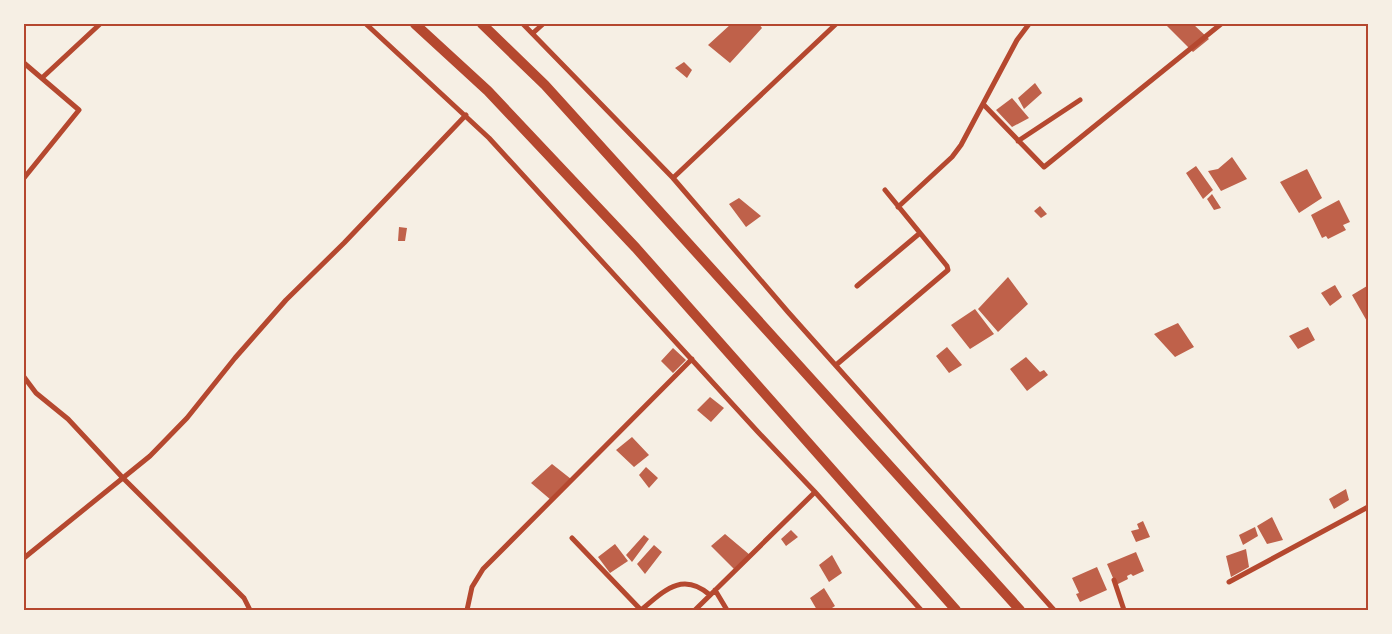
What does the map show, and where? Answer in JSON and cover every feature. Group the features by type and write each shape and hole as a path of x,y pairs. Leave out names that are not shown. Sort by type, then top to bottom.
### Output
{"highway":[{"path":"415,24 488,91 629,241 956,610"},
{"path":"482,24 545,85 1020,610"}],"street":[{"path":"43,77 100,24"},
{"path":"366,24 489,138 922,610"},
{"path":"523,24 533,32 673,178 836,366 1054,610"},
{"path":"533,32 542,24"},
{"path":"673,178 836,24"},
{"path":"898,207 952,157 1017,40 1029,24"},
{"path":"983,104 1044,167 1221,24"},
{"path":"24,63 43,77 79,110 24,178"},
{"path":"1018,141 1080,100"},
{"path":"24,558 150,456 188,418 235,358 286,300 344,243 466,116"},
{"path":"836,366 947,272 947,266 885,190"},
{"path":"857,286 920,233"},
{"path":"467,610 472,587 483,569 692,359"},
{"path":"24,377 36,393 68,419 122,477 244,598 250,610"},
{"path":"695,610 815,492"},
{"path":"1229,582 1368,507"},
{"path":"572,538 641,610 665,591 682,584 699,586 710,596"},
{"path":"1114,580 1124,610"},
{"path":"715,590 727,610"}],"building":[{"path":"731,24 759,24 762,28 730,63 708,45"},
{"path":"1165,24 1193,24 1209,39 1193,52"},
{"path":"684,62 692,70 687,78 675,68"},
{"path":"1035,83 1042,93 1024,109 1018,98"},
{"path":"1012,98 1029,118 1012,127 996,110"},
{"path":"1232,157 1247,179 1221,191 1208,171 1218,169"},
{"path":"1196,166 1213,190 1203,199 1186,173"},
{"path":"1307,169 1322,198 1299,213 1280,182"},
{"path":"1212,194 1221,208 1214,210 1207,199"},
{"path":"739,198 761,216 746,227 729,204"},
{"path":"1339,200 1350,222 1343,225 1346,230 1328,239 1326,236 1322,238 1311,215"},
{"path":"1040,206 1047,214 1041,218 1034,211"},
{"path":"399,227 407,228 405,241 398,241"},
{"path":"1008,277 1028,304 998,332 978,309"},
{"path":"1335,285 1342,297 1330,306 1321,293"},
{"path":"1367,286 1368,289 1368,323 1352,295"},
{"path":"975,309 994,334 970,349 951,325"},
{"path":"1178,323 1194,347 1175,357 1154,334"},
{"path":"1308,327 1315,340 1298,349 1289,336"},
{"path":"947,347 962,365 949,373 936,356"},
{"path":"673,348 686,360 673,373 661,361"},
{"path":"1026,357 1040,372 1044,370 1048,375 1027,391 1010,369"},
{"path":"710,397 724,408 711,422 697,410"},
{"path":"632,437 649,455 634,467 616,450"},
{"path":"552,464 571,479 551,500 531,483"},
{"path":"646,467 658,478 649,488 639,475"},
{"path":"1346,489 1349,500 1334,509 1329,499"},
{"path":"1272,517 1283,540 1267,544 1257,526"},
{"path":"1143,521 1150,537 1136,542 1131,531 1139,529 1137,524"},
{"path":"1255,527 1258,536 1243,545 1239,535"},
{"path":"791,530 798,537 786,546 781,539"},
{"path":"725,534 750,555 734,569 711,546"},
{"path":"644,535 649,539 632,562 626,555"},
{"path":"615,544 628,561 610,573 598,557"},
{"path":"654,545 662,552 645,574 637,564"},
{"path":"1246,549 1249,567 1231,577 1226,556"},
{"path":"1136,552 1144,571 1133,576 1131,574 1127,576 1128,579 1116,585 1107,564"},
{"path":"832,555 842,573 829,582 819,565"},
{"path":"1097,567 1107,590 1080,602 1076,594 1079,593 1072,578"},
{"path":"824,588 835,606 829,610 817,610 810,598"}]}
